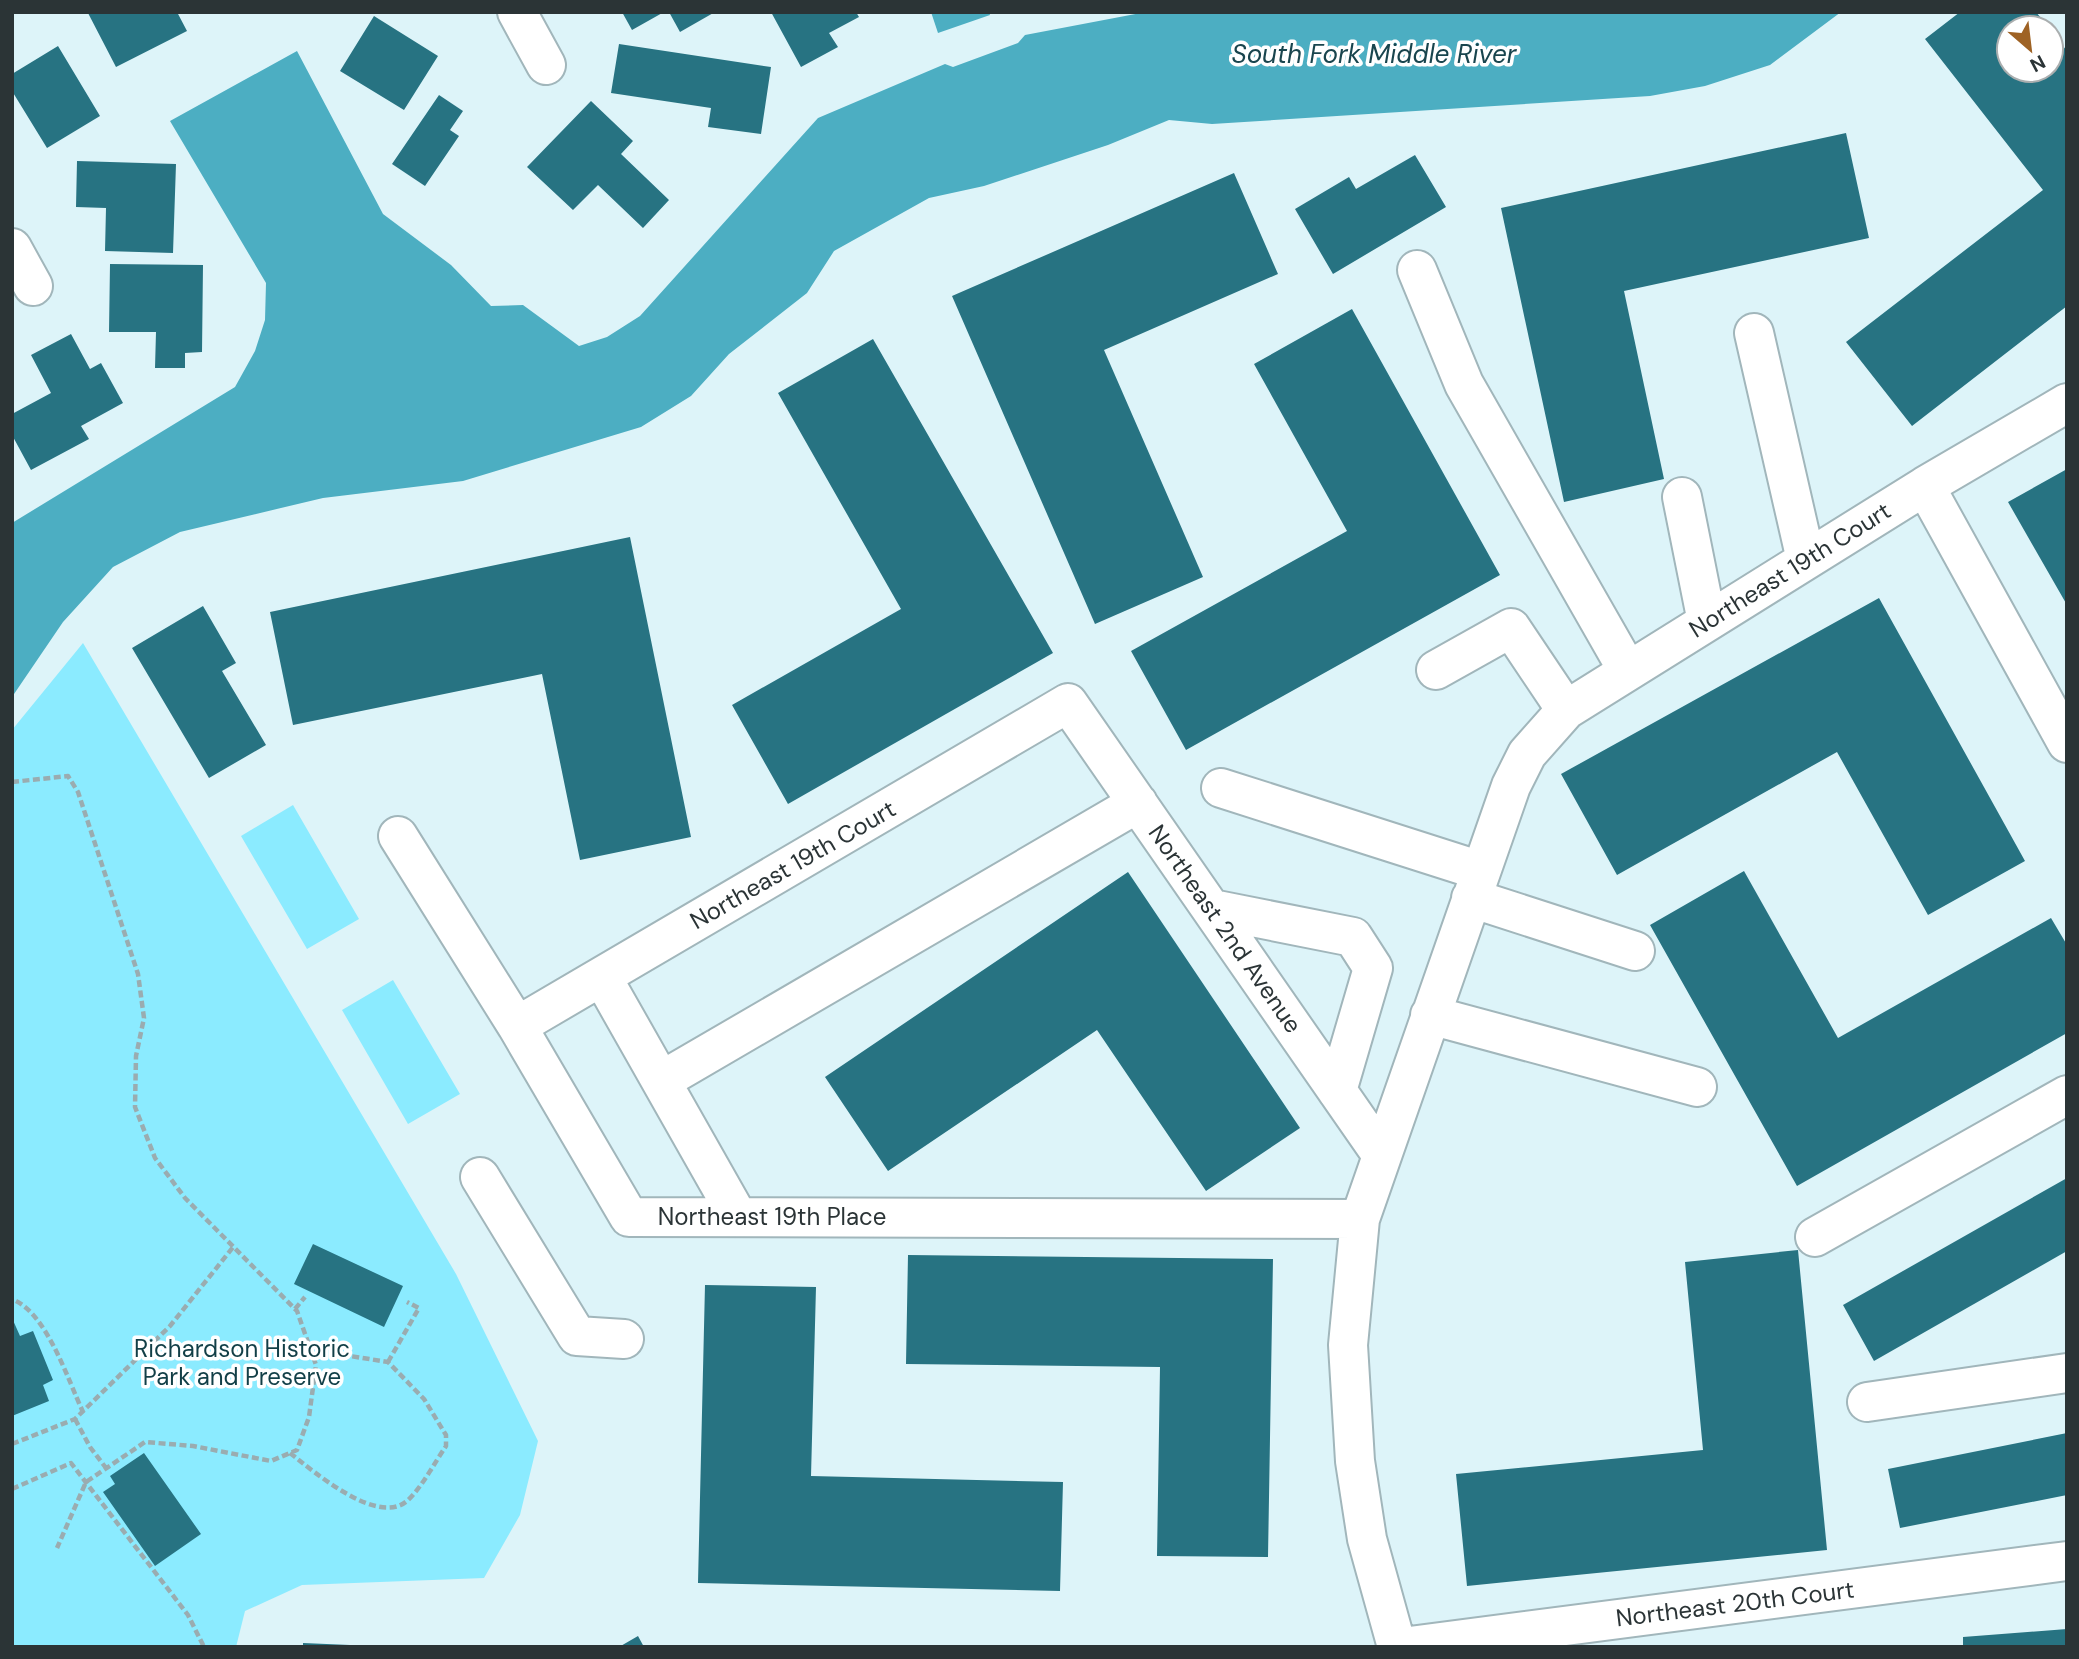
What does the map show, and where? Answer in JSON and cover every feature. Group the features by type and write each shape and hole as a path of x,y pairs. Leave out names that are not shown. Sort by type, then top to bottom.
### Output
{"street":[{"path":"517,12 546,65"},
{"path":"12,248 33,286"},
{"path":"1417,270 1464,384 1628,671"},
{"path":"1754,333 1807,560"},
{"name":"Northeast 19th Court","path":"1476,884 1511,786 1527,754 1566,710 1925,486 2067,403"},
{"path":"1925,486 2067,743"},
{"path":"1682,497 1707,622"},
{"path":"1436,670 1511,628 1566,710"},
{"name":"Northeast 19th Court","path":"517,1027 1068,703"},
{"name":"Northeast 2nd Avenue","path":"1068,703 1381,1154"},
{"path":"1221,788 1476,884 1635,951"},
{"path":"661,1081 1138,803"},
{"name":"Northeast 19th Place","path":"398,836 517,1027 629,1217 1360,1219"},
{"path":"1400,1647 1367,1539 1355,1461 1348,1345 1360,1219 1476,884"},
{"path":"1212,909 1353,937 1373,968 1337,1091"},
{"path":"602,977 738,1217"},
{"path":"1430,1015 1697,1087"},
{"path":"1815,1237 2067,1095"},
{"path":"480,1177 577,1336 624,1339"},
{"path":"1867,1402 2067,1373"},
{"name":"Northeast 20th Court","path":"1400,1647 2067,1561"}],"path":[{"path":"12,782 68,776 78,792 138,974 144,1018 136,1056 135,1107 155,1158 185,1198 295,1309 316,1365 309,1416 297,1450 271,1461 193,1446 145,1442 86,1482 57,1548"},
{"path":"12,1444 75,1419 83,1412 170,1326 234,1246"},
{"path":"295,1309 305,1297"},
{"path":"16,1301 25,1306 45,1331 83,1412"},
{"path":"388,1362 419,1308 407,1302"},
{"path":"290,1453 345,1493 363,1502 386,1507 407,1502 446,1446 446,1435 424,1399 388,1362 312,1354"},
{"path":"75,1419 90,1447 106,1468"},
{"path":"12,1489 71,1463 188,1615 205,1647"}],"green space":[{"name":"Richardson Historic Park and Preserve","path":"83,643 456,1274 538,1441 520,1515 484,1578 302,1585 245,1611 236,1647 12,1647 12,730"},
{"path":"293,805 359,919 307,949 241,836"},
{"path":"393,980 460,1094 408,1124 342,1010"}],"water":[{"path":"931,12 989,12 990,15 938,33"},
{"name":"South Fork Middle River","path":"1146,12 1841,12 1770,65 1705,86 1650,96 1212,124 1169,120 1108,145 984,186 929,198 834,251 807,293 729,354 691,396 641,427 463,481 323,498 180,532 113,567 63,622 12,697 12,523 235,387 255,351 265,320 266,283 170,121 297,51 383,214 451,265 491,306 523,305 579,346 607,337 640,316 818,118 945,64 953,67 1018,43 1025,35"}],"building":[{"path":"177,12 187,31 116,67 88,13"},
{"path":"622,12 664,12 632,30"},
{"path":"669,12 715,12 680,32"},
{"path":"771,12 856,12 859,17 829,33 838,47 801,67"},
{"path":"1960,12 2036,12 2038,14 1995,14 1995,84 2065,84 2065,48 2067,51 2067,306 1912,426 1846,342 2043,190 1925,39"},
{"path":"374,16 438,56 404,110 340,71"},
{"path":"619,44 771,67 761,134 708,127 711,108 611,93"},
{"path":"58,46 100,116 47,148 12,91 12,74"},
{"path":"439,95 463,111 450,130 459,136 425,186 392,164"},
{"path":"591,101 633,141 621,154 669,200 643,228 598,185 573,210 527,167"},
{"path":"1846,133 1869,238 1624,291 1664,479 1564,502 1501,208"},
{"path":"1415,155 1446,207 1333,274 1295,209 1349,177 1356,189"},
{"path":"77,161 176,164 173,253 105,251 106,208 76,207"},
{"path":"1234,173 1278,274 1104,350 1203,577 1095,624 952,296"},
{"path":"110,264 203,265 202,352 185,353 185,368 155,368 156,332 109,332"},
{"path":"1352,309 1500,575 1186,750 1131,651 1347,531 1254,364"},
{"path":"71,334 90,369 101,363 123,403 81,426 89,439 31,470 12,435 12,414 51,393 31,355"},
{"path":"873,339 1053,653 788,804 732,705 901,609 778,393"},
{"path":"2067,469 2067,605 2008,502"},
{"path":"630,537 691,837 580,860 542,674 293,725 270,612"},
{"path":"1879,598 2025,861 1928,915 1837,752 1617,875 1561,774"},
{"path":"203,606 236,663 222,671 266,745 209,778 132,648"},
{"path":"1744,871 1838,1038 2051,918 2067,945 2067,1033 1797,1186 1650,925"},
{"path":"1128,872 1300,1128 1206,1191 1097,1030 888,1171 825,1077"},
{"path":"2067,1178 2067,1251 1874,1361 1843,1305"},
{"path":"313,1244 403,1286 384,1327 294,1284"},
{"path":"1798,1250 1827,1550 1467,1586 1456,1474 1703,1450 1685,1262"},
{"path":"908,1255 1273,1259 1268,1557 1157,1556 1160,1367 906,1364"},
{"path":"705,1285 816,1287 811,1476 1063,1482 1060,1591 698,1583"},
{"path":"12,1318 20,1336 33,1331 53,1380 43,1385 49,1401 12,1416"},
{"path":"2067,1433 2067,1495 1900,1528 1888,1469"},
{"path":"144,1453 201,1534 155,1566 103,1492 115,1484 110,1476"},
{"path":"2067,1629 2067,1647 1963,1647 1963,1637"},
{"path":"638,1636 644,1647 619,1647"},
{"path":"303,1643 350,1645 350,1647 303,1647"}]}
